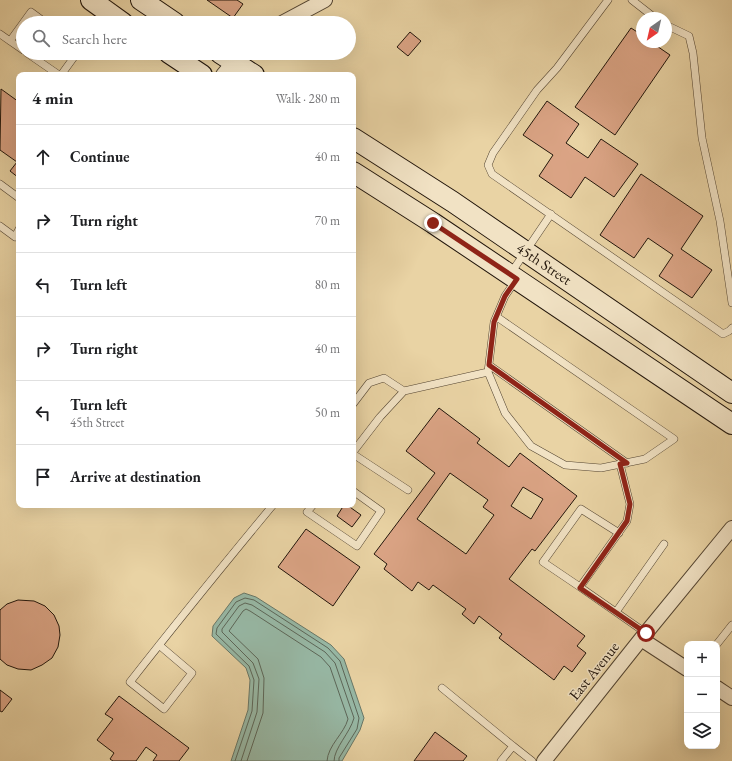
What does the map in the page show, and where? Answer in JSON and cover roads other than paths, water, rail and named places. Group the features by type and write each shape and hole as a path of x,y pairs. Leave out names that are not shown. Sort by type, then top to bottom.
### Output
{"main road":[{"path":"91,0 114,16"},
{"path":"141,0 165,16"},
{"path":"179,60 197,72"},
{"path":"229,61 249,72"},
{"name":"45th Street","path":"356,140 453,202 732,393"},
{"name":"45th Street","path":"356,174 433,223 732,424"}],"street":[{"path":"295,16 325,0"},
{"name":"East Avenue","path":"544,761 643,636 732,528"},
{"path":"643,636 684,667"},
{"path":"720,690 732,698"}],"lane":[{"path":"608,0 557,68 537,90 493,153 488,165 492,174 723,334 732,328"},
{"path":"632,0 647,12"},
{"path":"28,16 31,12 36,16"},
{"path":"672,28 689,36 693,53 702,138 720,221 732,303"},
{"path":"10,41 16,33"},
{"path":"0,34 16,45"},
{"path":"38,60 56,72"},
{"path":"62,72 72,60"},
{"path":"0,184 16,196"},
{"path":"496,316 674,438 646,459 601,468 565,465 531,446 505,413 488,368 494,322 496,316 513,277 526,252 551,214"},
{"path":"0,226 15,237 16,235"},
{"path":"356,449 380,417 404,390 488,368 624,464 630,504 627,521 580,588"},
{"path":"356,400 369,383 384,378 404,390"},
{"path":"356,455 408,490"},
{"path":"308,508 307,512 357,546 381,511 356,494"},
{"path":"159,645 192,673 164,709 130,682 159,645 271,508"},
{"path":"619,533 581,509 543,562 616,612 643,636"},
{"path":"616,612 664,544"},
{"path":"719,641 732,625"},
{"path":"442,688 532,761"},
{"path":"501,761 513,746"}],"water":[{"path":"244,593 256,597 331,645 344,659 364,718 360,730 342,761 231,761 248,710 250,680 246,668 212,636 213,626 234,598"}]}
